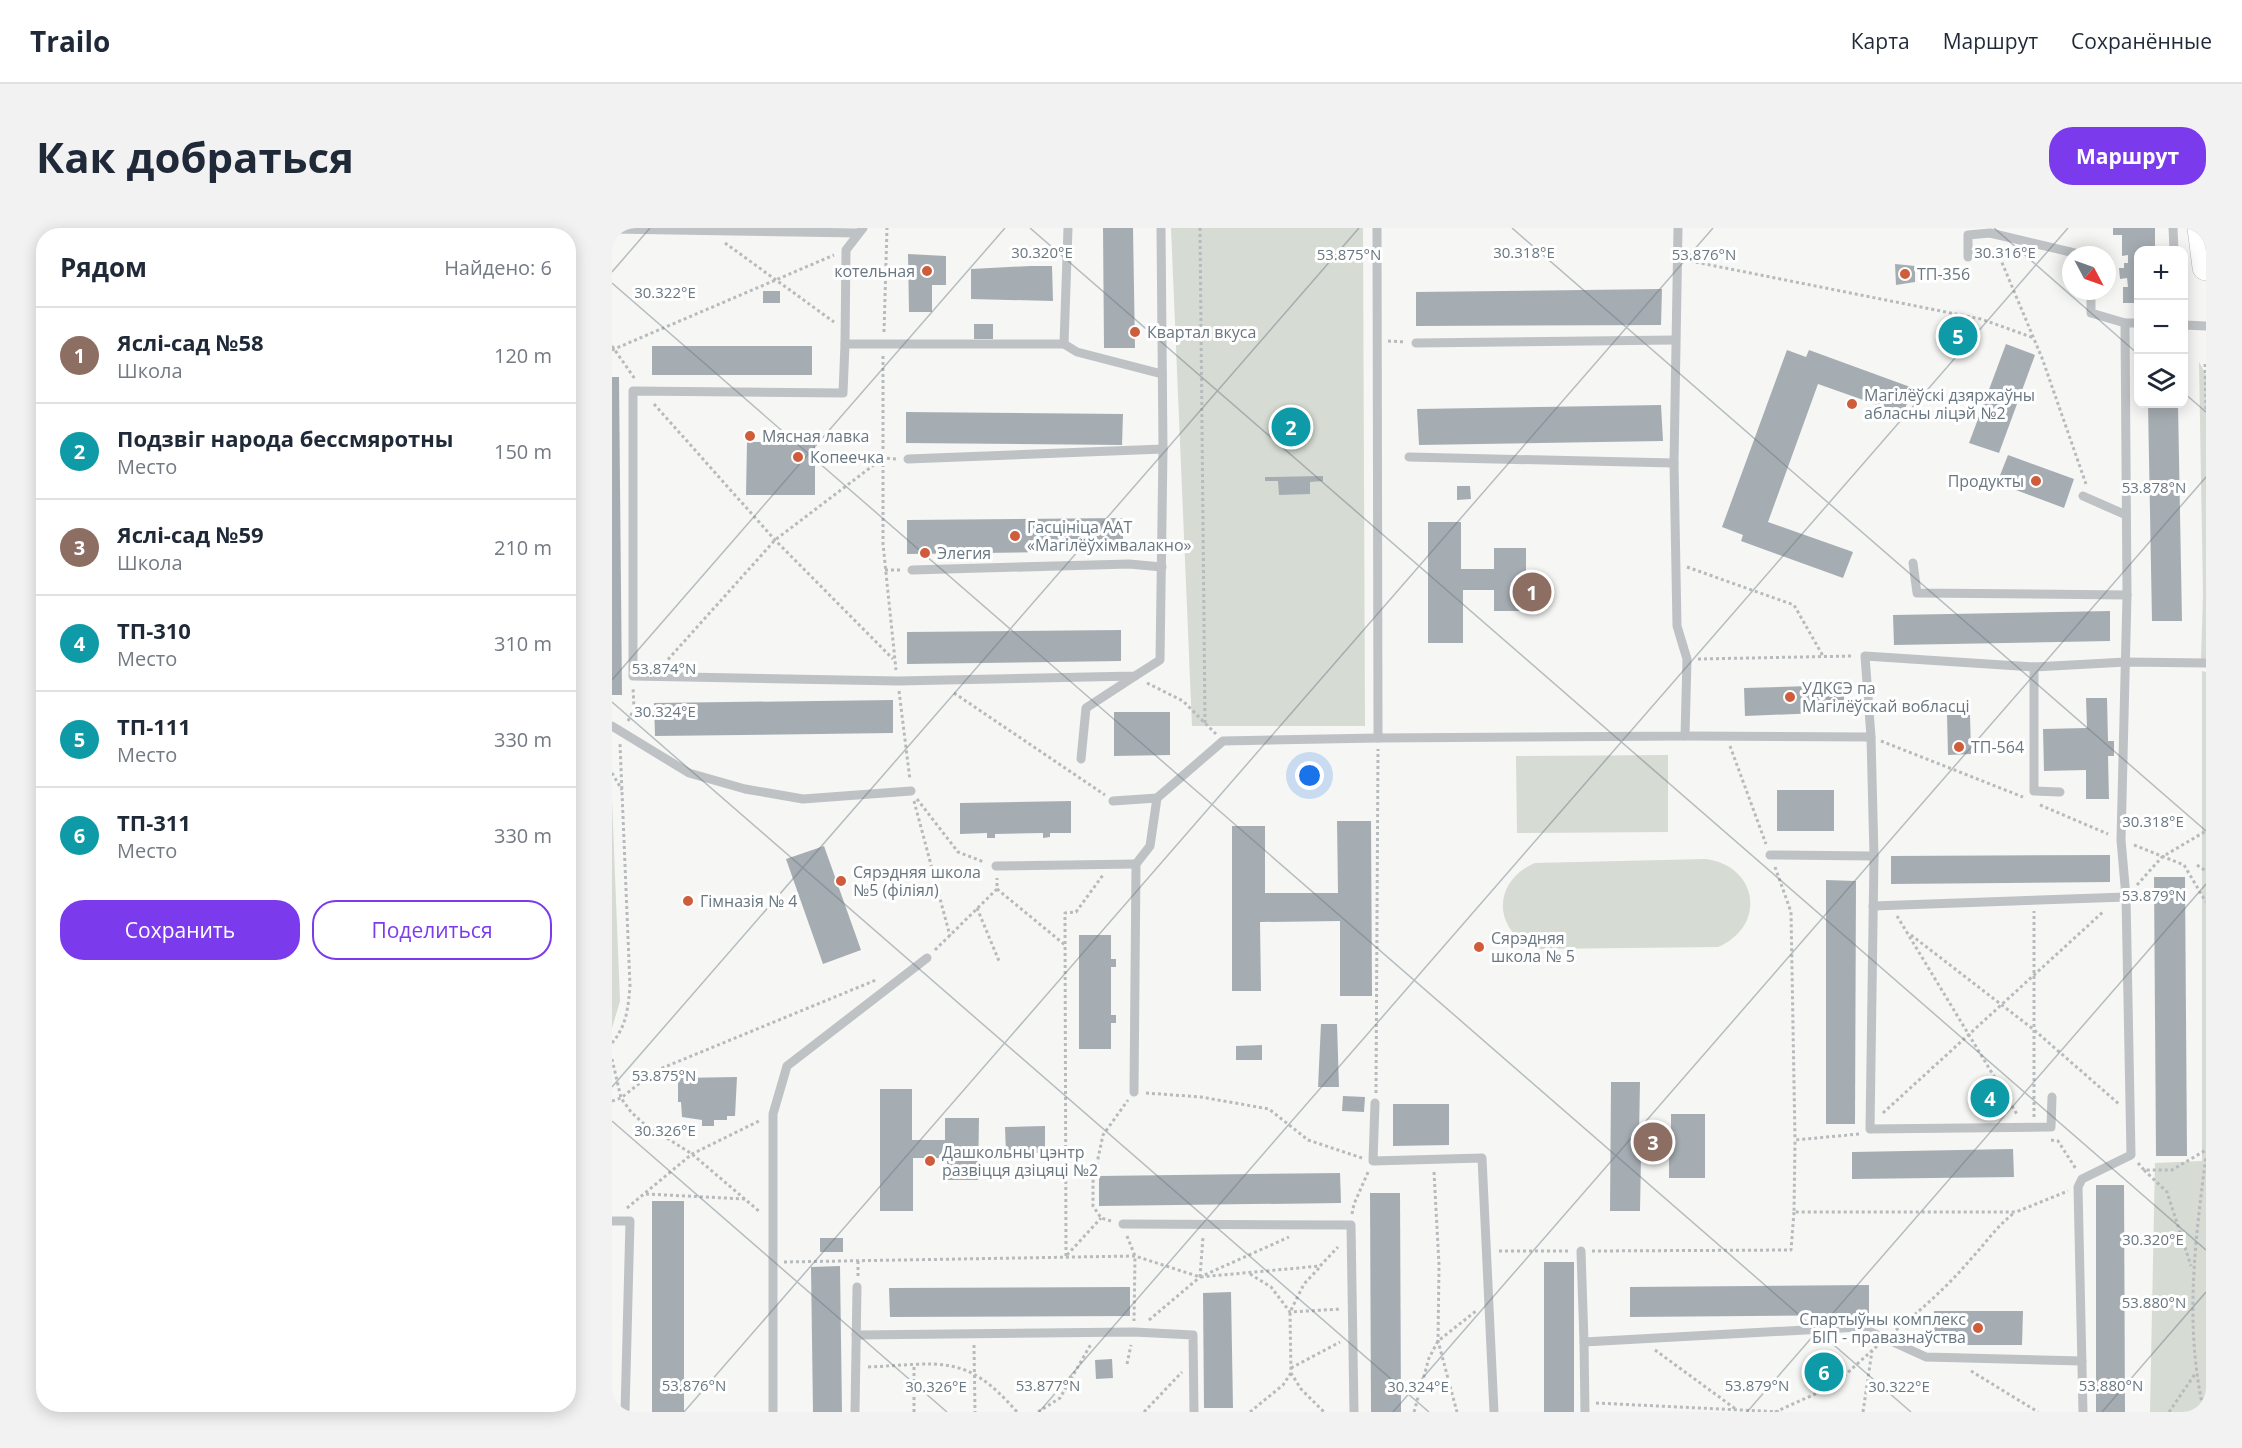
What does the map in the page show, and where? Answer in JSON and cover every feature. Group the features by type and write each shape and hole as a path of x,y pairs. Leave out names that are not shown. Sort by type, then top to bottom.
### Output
{"lane":[{"path":"1064,344 1068,228"},
{"path":"1081,759 1086,708 1160,660 1163,448 1161,228"},
{"path":"1377,228 1378,738"},
{"path":"1678,228 1674,340 1675,563 1677,626 1687,659 1685,736"},
{"path":"2172,228 2174,246"},
{"path":"612,229 860,231"},
{"path":"860,231 846,249 843,393 633,391 633,676 898,681 1135,676"},
{"path":"1968,257 1968,235 1990,233 2062,250"},
{"path":"2091,300 2091,313 2134,323"},
{"path":"2083,1412 2080,1183 2131,1155 2126,897 2121,840 2127,595 2125,322"},
{"path":"2188,325 2206,326"},
{"path":"1416,343 1674,340"},
{"path":"845,344 1064,344 1077,352 1162,374"},
{"path":"908,459 1163,448"},
{"path":"1409,457 1674,462"},
{"path":"2087,498 2126,515"},
{"path":"1913,563 1917,593 2127,595"},
{"path":"912,570 1129,564 1162,567"},
{"path":"2052,1097 2051,1127 1870,1129 1874,856 1871,737 1865,656 2034,667 2126,662 2206,663"},
{"path":"2034,667 2034,791 2060,792"},
{"path":"612,726 689,773 745,789 803,799 911,791"},
{"path":"1113,801 1157,798 1223,741 1685,736 1871,737"},
{"path":"1134,1092 1136,864 1150,846 1157,798"},
{"path":"1770,855 1874,856"},
{"path":"996,866 1136,864"},
{"path":"1873,906 2126,897"},
{"path":"773,1412 773,1114 787,1066 927,958"},
{"path":"1375,1103 1373,1161 1482,1158 1494,1412"},
{"path":"612,1221 630,1221 625,1412"},
{"path":"1123,1224 1318,1225 1351,1229 1353,1412"},
{"path":"1581,1251 1585,1407"},
{"path":"855,1412 857,1287"},
{"path":"1584,1342 1860,1327 1926,1357 2082,1361"},
{"path":"856,1335 1134,1332 1193,1335 1194,1412"}],"path":[{"path":"886,228 883,344 883,544 894,661 911,791 950,936"},
{"path":"1135,676 1183,701 1205,723 1200,228"},
{"path":"708,231 845,330"},
{"path":"1990,233 2034,338 2087,498"},
{"path":"846,249 613,348 643,391 774,540 894,661"},
{"path":"1677,258 1981,319 2034,338"},
{"path":"1377,340 1416,343"},
{"path":"2205,364 2206,411"},
{"path":"653,676 774,540 883,458"},
{"path":"1675,563 1794,604 1823,656"},
{"path":"1687,659 1865,656"},
{"path":"612,1043 620,1033 628,1015 630,986 624,793 619,755 622,731 634,710 633,676"},
{"path":"935,680 1113,801"},
{"path":"1488,1251 1791,1250 1795,1140 1791,912 1726,736"},
{"path":"1375,1103 1378,996 1378,738"},
{"path":"612,774 624,793"},
{"path":"911,791 958,852 996,866 997,889 1065,945"},
{"path":"1795,1140 1860,1134 1870,1129 1882,1114 2001,1005 2106,910 2126,897 2162,857 2206,831"},
{"path":"1066,1256 1065,913 1076,912 1111,864"},
{"path":"2184,865 2206,902"},
{"path":"2196,865 2206,871"},
{"path":"927,958 997,889"},
{"path":"2029,1127 2033,1029 2034,900"},
{"path":"1889,905 1911,935 2029,1127"},
{"path":"977,908 999,961"},
{"path":"1911,935 2033,1029 2130,1113"},
{"path":"612,1101 621,1098 655,1071 884,978"},
{"path":"612,1059 621,1098 643,1123 692,1154 773,1223"},
{"path":"1134,1092 1201,1097 1269,1109 1308,1140 1373,1161 1354,1204 1351,1229 1304,1284 1290,1312 1291,1371 1301,1389 1324,1412"},
{"path":"612,1221 692,1154 773,1114"},
{"path":"1776,1412 1833,1386 1923,1308 1971,1260 1995,1228 2016,1212 2080,1183 2058,1141 2048,1139"},
{"path":"2144,1170 2172,1170 2206,1150"},
{"path":"2131,1155 2168,1192 2192,1268"},
{"path":"2204,1412 2195,1374 2192,1268 2206,1156"},
{"path":"1434,1161 1439,1265 1438,1341 1457,1412"},
{"path":"645,1194 745,1199"},
{"path":"1794,1212 2016,1212"},
{"path":"1066,1256 1101,1218"},
{"path":"1200,1277 1204,1224"},
{"path":"1134,1332 1200,1277 1318,1225"},
{"path":"773,1262 1136,1256 1200,1277 1320,1266"},
{"path":"1249,1273 1271,1287 1290,1312"},
{"path":"1414,1412 1429,1358 1438,1341 1490,1300"},
{"path":"1290,1312 1352,1308"},
{"path":"1038,1412 1060,1398 1076,1375 1097,1333"},
{"path":"974,1334 975,1412"},
{"path":"1250,1412 1283,1385 1291,1371 1352,1335"},
{"path":"1642,1340 1739,1411"},
{"path":"1863,1412 1872,1351"},
{"path":"1949,1357 2038,1412"},
{"path":"1144,1412 1194,1359"},
{"path":"914,1365 914,1412"},
{"path":"855,1368 956,1365 975,1373 1002,1394 1017,1412"},
{"path":"2169,1412 2195,1374"},
{"path":"1585,1407 1782,1412"}],"shaded area":[{"path":"1171,228 1363,228 1365,726 1192,726"},
{"path":"2199,362 2206,375 2206,659 2201,659 2203,594"},
{"path":"2202,671 2206,672 2206,1412 2150,1412 2155,1163 2202,1161"},
{"path":"1668,755 1668,832 1517,833 1516,756"},
{"path":"612,800 620,1001 612,1028"},
{"path":"1706,859 1723,864 1737,873 1746,884 1750,898 1749,912 1744,925 1734,937 1718,947 1536,949 1522,941 1511,930 1505,919 1503,906 1505,893 1521,871 1535,863"}],"building":[{"path":"1103,228 1133,228 1135,348 1104,348"},
{"path":"2113,228 2155,228 2155,246 2134,246 2134,303 2123,303 2123,287 2128,287 2127,278 2120,279 2119,268 2124,268 2124,263 2128,263 2128,255 2122,256 2122,235 2113,235"},
{"name":"котельная","path":"908,254 946,256 946,285 932,285 932,312 909,312"},
{"name":"ТП-356","path":"1895,264 1915,266 1915,282 1896,285"},
{"path":"1052,266 1053,301 971,299 971,269"},
{"path":"1662,289 1661,325 1416,326 1416,292"},
{"path":"763,291 780,291 780,303 763,303"},
{"path":"974,324 993,324 993,339 974,339"},
{"path":"1952,328 1968,334 1964,345 1947,339"},
{"path":"2006,344 2035,355 1999,453 1969,443"},
{"path":"652,346 812,346 812,375 652,375"},
{"path":"1787,350 1806,357 1809,350 1913,388 1903,414 1818,384 1768,522 1853,552 1843,578 1741,541 1743,535 1722,527"},
{"path":"612,377 619,377 622,695 612,695"},
{"path":"1661,405 1663,441 1419,445 1417,409"},
{"path":"2148,408 2178,408 2182,621 2152,621"},
{"path":"906,412 1123,414 1122,445 906,443"},
{"path":"747,442 815,442 815,495 746,495"},
{"name":"Продукты","path":"2008,455 2074,479 2064,508 1997,483"},
{"path":"1323,476 1323,481 1310,482 1310,494 1279,495 1278,481 1265,481 1265,477"},
{"path":"1457,486 1470,486 1471,499 1457,500"},
{"name":"Гасцініца ААТ «Магілёўхімвалакно»","path":"1123,518 1123,551 907,554 907,520"},
{"path":"1428,522 1461,522 1461,569 1494,569 1494,548 1526,548 1526,611 1494,611 1494,590 1463,590 1463,643 1428,643"},
{"path":"2110,611 2110,641 1894,645 1893,615"},
{"path":"1121,630 1121,661 907,664 907,632"},
{"path":"1844,685 1844,712 1745,716 1744,688"},
{"path":"2086,698 2107,698 2108,741 2114,741 2114,756 2108,756 2109,799 2086,799 2086,770 2044,771 2043,729 2087,728"},
{"path":"893,700 893,733 655,736 654,703"},
{"path":"1114,712 1170,712 1170,755 1114,756"},
{"path":"1947,715 1970,715 1971,754 1948,755"},
{"path":"1777,790 1834,790 1834,831 1777,831"},
{"path":"1071,801 1071,833 1050,833 1050,837 1043,838 1043,833 995,834 995,838 987,838 987,833 960,834 960,803"},
{"path":"1337,821 1371,821 1372,996 1340,996 1340,921 1260,922 1261,991 1232,991 1232,826 1265,826 1265,893 1338,893"},
{"path":"824,846 861,950 823,964 786,859"},
{"path":"2110,855 2110,882 1891,884 1891,856"},
{"path":"2154,877 2185,877 2187,1156 2156,1156"},
{"path":"1826,880 1856,881 1855,1124 1826,1124"},
{"path":"1079,935 1111,935 1111,959 1116,959 1116,967 1111,967 1111,1015 1116,1015 1116,1023 1111,1023 1111,1049 1079,1049"},
{"path":"1321,1024 1337,1024 1339,1087 1318,1087"},
{"path":"1262,1045 1262,1060 1236,1060 1236,1046"},
{"path":"737,1077 735,1116 727,1116 727,1120 714,1120 714,1126 702,1126 702,1120 682,1117 681,1102 678,1102 678,1078"},
{"path":"1611,1082 1640,1082 1639,1136 1671,1136 1671,1114 1705,1114 1705,1178 1669,1178 1669,1156 1641,1156 1640,1211 1610,1211"},
{"path":"880,1089 912,1089 912,1140 945,1140 945,1118 979,1118 978,1180 947,1180 947,1158 913,1158 913,1211 880,1211"},
{"path":"1983,1090 1996,1090 1996,1105 1983,1105"},
{"path":"1343,1096 1365,1097 1364,1112 1342,1111"},
{"path":"1393,1104 1449,1104 1449,1145 1393,1146"},
{"path":"1045,1126 1045,1153 1006,1153 1005,1127"},
{"path":"2013,1149 2014,1177 1852,1179 1852,1152"},
{"path":"1340,1173 1341,1203 1099,1206 1099,1176"},
{"path":"2096,1185 2124,1185 2125,1412 2096,1412"},
{"path":"1370,1193 1400,1193 1401,1412 1371,1412"},
{"path":"652,1201 684,1201 684,1412 652,1412"},
{"path":"820,1238 843,1238 843,1252 820,1252"},
{"path":"1544,1262 1574,1262 1574,1412 1544,1412"},
{"path":"840,1266 842,1412 813,1412 811,1267"},
{"path":"1869,1285 1869,1315 1630,1317 1630,1287"},
{"path":"1130,1287 1130,1316 890,1317 889,1288"},
{"path":"1231,1292 1233,1408 1204,1408 1203,1293"},
{"name":"Спартыўны комплекс БІП - правазнаўства","path":"1934,1311 2023,1311 2022,1345 1934,1345"},
{"path":"1112,1359 1113,1378 1096,1379 1095,1360"},
{"path":"1815,1363 1832,1363 1832,1382 1815,1382"}],"place":[{"name":"котельная","path":"927,271"},
{"name":"ТП-356","path":"1905,274"},
{"name":"Квартал вкуса","path":"1135,332"},
{"name":"ТП-111","path":"1958,336"},
{"name":"Магілёўскі дзяржаўны абласны ліцэй №2","path":"1852,404"},
{"name":"Подзвіг народа бессмяротны","path":"1291,427"},
{"name":"Мясная лавка","path":"750,436"},
{"name":"Копеечка","path":"798,457"},
{"name":"Продукты","path":"2036,481"},
{"name":"Гасцініца ААТ «Магілёўхімвалакно»","path":"1015,536"},
{"name":"Элегия","path":"925,553"},
{"name":"Яслі-сад №58","path":"1532,592"},
{"name":"УДКСЭ па Магілёўскай вобласці","path":"1790,697"},
{"name":"ТП-564","path":"1959,747"},
{"name":"Сярэдняя школа №5 (філіял)","path":"841,881"},
{"name":"Гімназія № 4","path":"688,901"},
{"name":"Сярэдняя школа № 5","path":"1479,947"},
{"name":"ТП-310","path":"1990,1098"},
{"name":"Яслі-сад №59","path":"1653,1142"},
{"name":"Дашкольны цэнтр развіцця дзіцяці №2","path":"930,1161"},
{"name":"Спартыўны комплекс БІП - правазнаўства","path":"1978,1328"},
{"name":"ТП-311","path":"1824,1372"}]}
